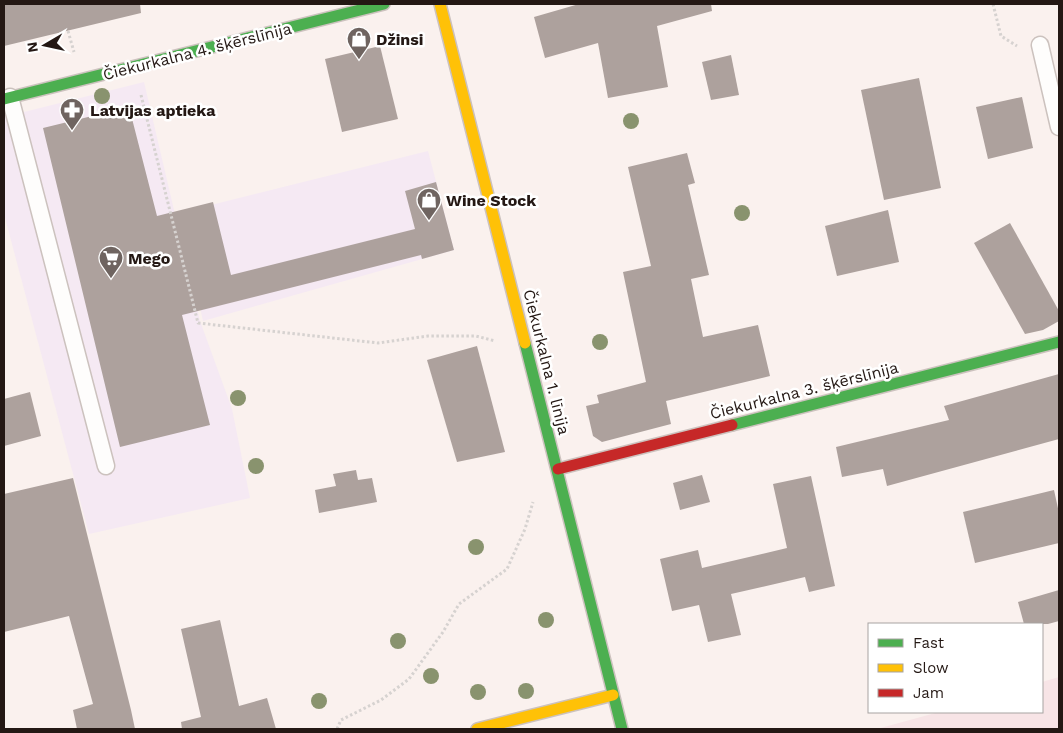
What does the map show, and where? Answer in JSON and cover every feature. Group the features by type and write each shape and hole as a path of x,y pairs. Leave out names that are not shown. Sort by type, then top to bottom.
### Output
{"street":[{"name":"Čiekurkalna 4. šķērslīnija","path":"7,98 384,4"},
{"name":"Čiekurkalna 1. līnija","path":"440,4 622,729"},
{"name":"Čiekurkalna 3. šķērslīnija","path":"558,469 1059,342"},
{"path":"477,729 613,695"}],"lane":[{"path":"1040,45 1059,127"},
{"name":"Čiekurkalna 4. šķērslīnija","path":"7,98 106,466"}],"path":[{"path":"993,4 1001,36 1044,64"},
{"path":"139,87 198,323 378,343 428,336 476,336 500,342"},
{"path":"337,729 342,720 381,700 409,679 443,632 459,604 507,569 525,529 536,495"}],"shaded area":[{"path":"144,82 200,321 232,409 250,498 89,534 4,214 4,117"},
{"path":"428,151 454,250 203,321 179,213"},
{"path":"1059,677 1059,729 877,729 935,713 1043,713 1043,682"}],"building":[{"path":"4,4 140,4 141,13 4,46"},
{"path":"579,4 711,4 712,11 657,26 668,87 608,98 598,43 545,58 534,17"},
{"path":"380,46 398,119 342,132 325,59"},
{"path":"731,55 739,95 711,100 702,62"},
{"path":"919,78 941,188 884,200 861,90"},
{"path":"1022,97 1033,148 988,159 976,107"},
{"path":"129,107 157,216 213,202 231,275 415,229 405,191 436,182 454,250 422,259 421,255 182,315 210,425 120,447 43,128"},
{"path":"687,153 695,183 688,185 709,275 691,279 703,337 758,325 770,376 666,401 671,424 602,442 593,436 586,406 599,403 597,395 646,382 623,272 651,266 628,167"},
{"path":"888,210 899,262 837,276 825,226"},
{"path":"1010,223 1059,311 1059,321 1043,330 1025,334 974,243"},
{"path":"477,346 505,452 457,462 427,360"},
{"path":"1059,374 1059,439 887,486 883,469 842,477 836,447 949,420 944,406"},
{"path":"30,392 41,436 4,446 4,399"},
{"path":"356,470 358,480 372,478 377,502 319,513 315,490 336,486 333,474"},
{"path":"702,475 710,502 680,510 673,483"},
{"path":"811,476 835,586 809,592 805,577 731,594 741,635 708,642 699,605 672,611 660,559 698,550 702,568 787,548 773,484"},
{"path":"73,478 135,729 77,729 73,710 93,704 69,616 4,632 4,494"},
{"path":"1054,490 1059,513 1059,543 975,563 963,512"},
{"path":"1059,590 1059,621 1048,624 1024,623 1018,602"},
{"path":"220,620 239,706 267,698 276,729 182,729 181,722 201,717 181,629"}],"traffic: fast":[{"path":"4,99 384,4"},
{"path":"732,425 1059,342"},
{"path":"525,343 622,729"}],"traffic: slow":[{"path":"440,4 525,343"},
{"path":"477,729 613,695"}],"traffic: jam":[{"path":"558,469 732,425"}],"place":[{"name":"Džinsi","path":"359,60"},
{"name":"Latvijas aptieka","path":"72,131"},
{"name":"Wine Stock","path":"429,221"},
{"name":"Mego","path":"111,279"}]}
